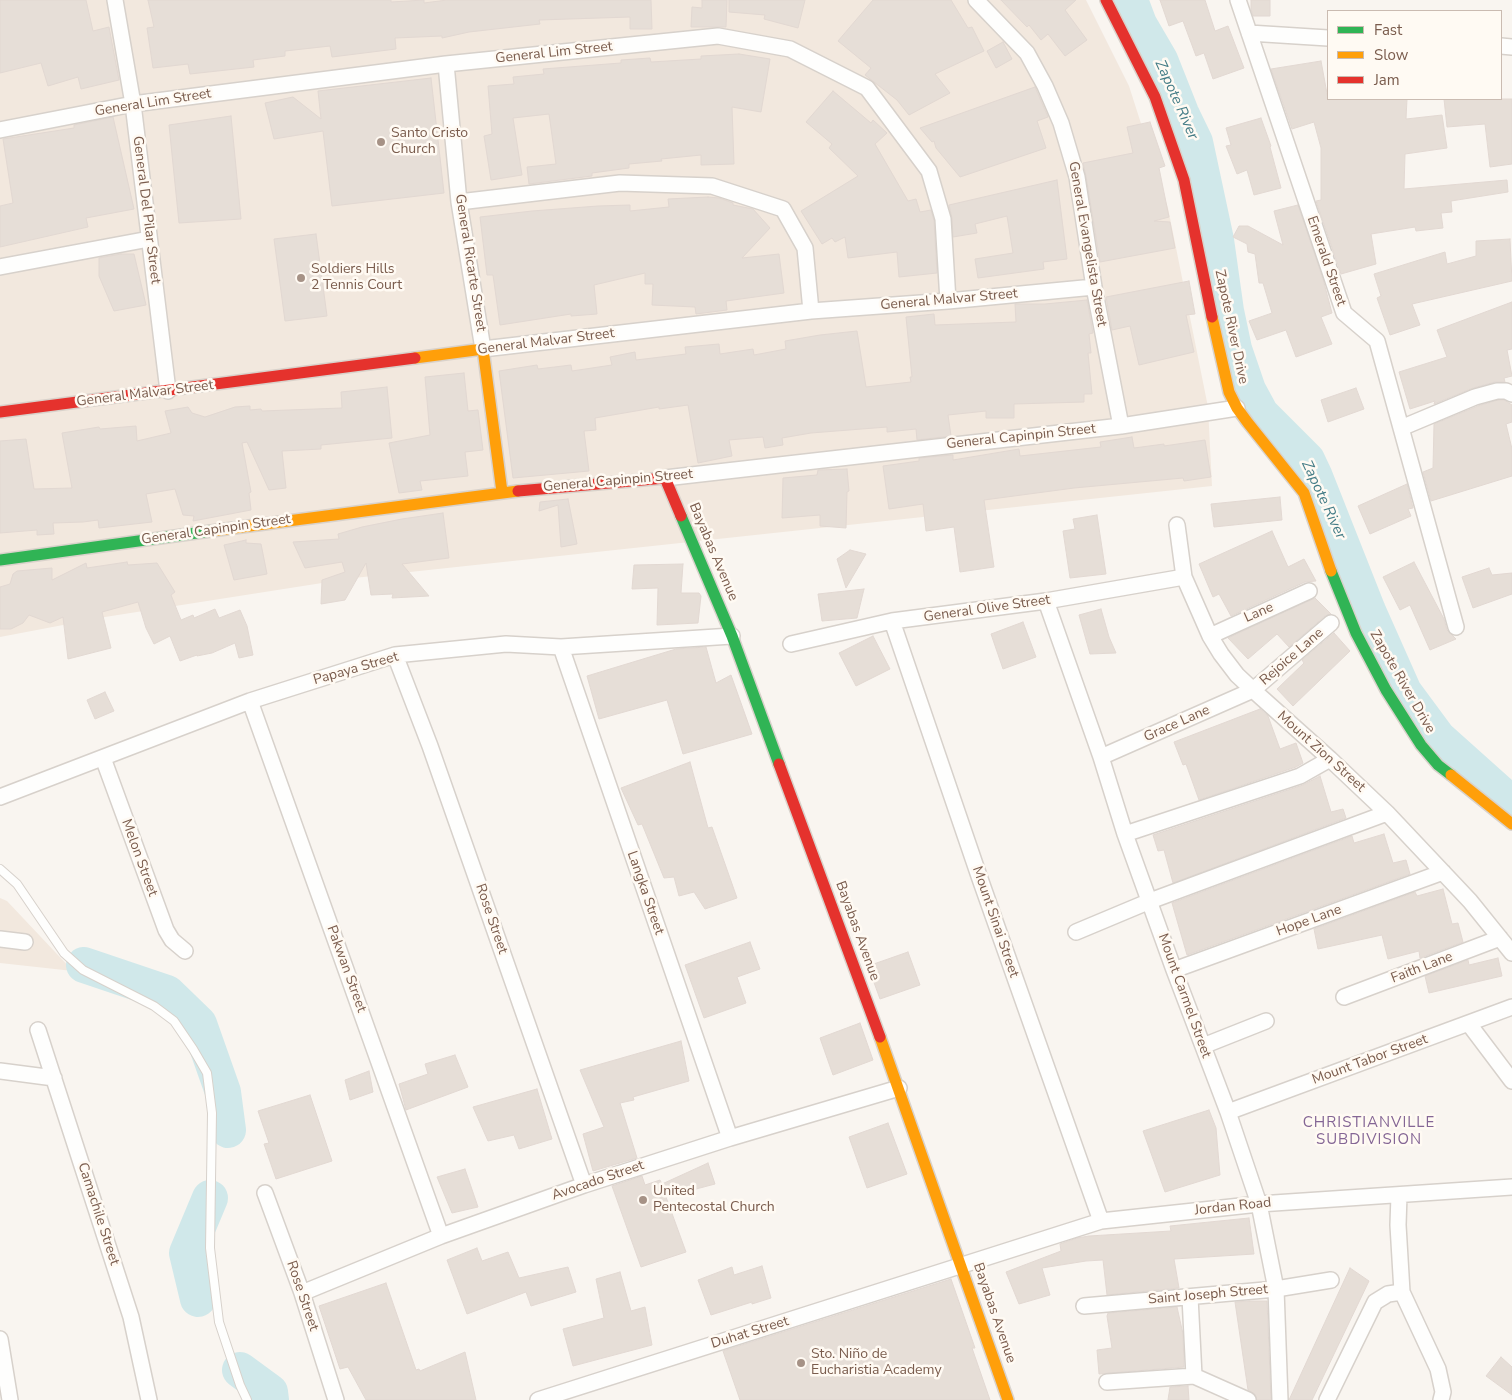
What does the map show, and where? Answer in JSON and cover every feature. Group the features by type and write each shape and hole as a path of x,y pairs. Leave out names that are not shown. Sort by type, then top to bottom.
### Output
{"street":[{"name":"General Del Pilar Street","path":"115,0 133,104 168,391"},
{"name":"General Evangelista Street","path":"976,0 1027,53 1045,86 1061,123 1077,177 1094,287 1121,426"},
{"name":"Zapote River Drive","path":"1106,0 1155,97 1184,180 1229,392 1237,408 1304,493 1336,585 1356,633 1386,690 1421,745 1438,765 1512,824"},
{"name":"Emerald Street","path":"1238,0 1344,312 1377,341 1456,627"},
{"path":"1249,33 1327,38"},
{"name":"General Lim Street","path":"0,130 133,104 446,64 718,36 790,49 867,88 929,171 943,219 948,301"},
{"name":"General Ricarte Street","path":"446,64 459,202 483,348 502,492"},
{"path":"459,202 620,183 712,186 784,209 805,248 811,311"},
{"path":"0,267 149,239"},
{"name":"General Malvar Street","path":"0,412 483,348 811,311 948,301 1094,287"},
{"path":"1401,428 1475,397 1497,391 1512,394"},
{"name":"General Capinpin Street","path":"0,560 502,492 665,478 1121,426 1237,408"},
{"name":"Bayabas Avenue","path":"665,478 732,636 899,1088 1008,1400"},
{"name":"Mount Zion Street","path":"1177,526 1184,577 1210,636 1232,668 1253,690 1387,813 1443,872 1512,953"},
{"name":"General Olive Street","path":"791,644 892,621 1046,601 1184,577"},
{"name":"Lane","path":"1210,636 1309,591"},
{"name":"Mount Carmel Street","path":"1046,601 1101,757 1125,834 1228,1112 1259,1204 1276,1289 1280,1400"},
{"name":"Mount Sinai Street","path":"892,621 979,876 1101,1221"},
{"name":"Rejoice Lane","path":"1253,690 1331,623"},
{"name":"Papaya Street","path":"0,797 250,701 395,655 506,644 561,648 732,636"},
{"name":"Langka Street","path":"561,648 730,1138"},
{"name":"Rose Street","path":"395,655 430,746 584,1185"},
{"name":"Grace Lane","path":"1101,757 1253,690"},
{"name":"Pakwan Street","path":"250,701 441,1236"},
{"name":"Melon Street","path":"103,758 164,925 172,940 185,951"},
{"path":"1125,834 1300,776 1330,759"},
{"path":"1076,932 1150,901 1387,813"},
{"name":"Hope Lane","path":"1174,970 1443,872"},
{"name":"Faith Lane","path":"1344,997 1500,938"},
{"path":"0,939 24,942"},
{"name":"Mount Tabor Street","path":"1228,1112 1512,1007"},
{"path":"1203,1046 1266,1021"},
{"path":"1469,1024 1512,1081"},
{"name":"Camachile Street","path":"38,1030 131,1317 149,1400"},
{"path":"0,1071 54,1078"},
{"name":"Avocado Street","path":"302,1293 441,1236 584,1185 730,1138 899,1088"},
{"name":"Jordan Road","path":"962,1266 1101,1221 1259,1204 1512,1187"},
{"name":"Rose Street","path":"265,1193 302,1293 336,1400"},
{"path":"1399,1194 1398,1224 1402,1292 1438,1369 1443,1392 1441,1400"},
{"name":"Duhat Street","path":"538,1400 962,1266"},
{"name":"Saint Joseph Street","path":"1084,1306 1276,1289 1331,1280"},
{"path":"1327,1400 1375,1302 1388,1294 1402,1292"},
{"path":"1190,1297 1194,1376"},
{"path":"0,1339 10,1400"},
{"path":"1107,1382 1194,1376 1248,1400"}],"lane":[{"path":"0,869 17,884 64,953 83,970 154,1006 174,1021 193,1048 207,1073 212,1113 211,1257 219,1322 240,1385 247,1400"}],"shaded area":[{"path":"0,0 1086,0 1129,86 1168,208 1208,407 1212,486 354,578 105,617 0,637"},
{"path":"0,898 7,901 73,971 0,963"}],"building":[{"path":"0,0 86,0 93,31 109,27 119,80 81,89 78,77 48,86 41,63 0,73"},
{"path":"148,0 391,0 391,2 424,0 424,3 447,0 651,0 652,29 630,29 630,17 539,20 540,24 469,32 442,38 442,36 395,38 396,49 332,57 330,46 285,51 285,56 253,60 254,67 190,74 188,64 153,68 147,28 154,27"},
{"path":"702,0 727,0 726,27 691,27 692,7 702,8"},
{"path":"729,0 805,0 798,28 764,19 765,15 729,12"},
{"path":"873,0 951,0 968,28 972,27 984,51 935,74 950,93 909,115 897,100 865,75 871,68 838,41"},
{"path":"1001,0 1076,0 1065,10 1087,40 1065,56 1048,34 1041,40 1029,25 1027,27"},
{"path":"1160,0 1205,0 1215,31 1228,26 1244,68 1213,79 1204,53 1196,56 1183,21 1169,26"},
{"path":"1251,0 1270,0 1270,16 1253,16"},
{"path":"1003,42 1012,59 996,68 987,51"},
{"path":"739,54 770,59 761,112 732,107 734,164 701,165 701,155 629,164 629,168 592,173 592,176 529,184 527,167 556,164 549,114 513,118 522,175 491,180 484,136 492,134 488,86 514,84 513,77 544,74 543,69 621,63 621,60 650,58 651,62 701,59 701,56"},
{"path":"1321,61 1327,100 1407,100 1406,119 1442,115 1447,148 1405,154 1404,189 1507,180 1508,192 1451,201 1452,212 1441,213 1443,228 1416,231 1415,227 1371,234 1376,264 1341,274 1316,201 1321,200 1321,148 1314,122 1292,129 1271,69"},
{"name":"Santo Cristo Church","path":"431,78 444,193 332,206 323,131 274,139 265,103 293,97 321,119 318,91"},
{"path":"1035,87 1048,117 1037,121 1046,148 960,177 936,148 934,141 932,142 920,128"},
{"path":"833,91 871,123 873,120 887,133 875,144 908,201 916,199 920,212 931,210 934,221 937,273 899,277 897,252 848,258 845,237 835,242 832,238 822,244 801,211 858,176 829,148 832,144 806,122"},
{"path":"1512,99 1512,164 1490,167 1485,124 1447,127 1444,100"},
{"path":"231,116 241,219 179,223 169,125"},
{"path":"113,117 134,209 86,218 88,227 0,247 0,206 13,203 3,139 74,128 74,125"},
{"path":"1261,118 1271,146 1281,188 1254,195 1247,170 1237,174 1226,146 1231,145 1226,128"},
{"path":"1150,122 1165,166 1159,168 1169,217 1154,221 1170,222 1175,248 1100,262 1083,163 1133,153 1127,127"},
{"path":"1057,180 1067,259 1043,262 1044,269 978,278 975,259 1013,253 1007,216 975,224 977,233 953,237 949,205"},
{"path":"719,198 733,203 733,205 753,209 770,228 742,258 779,254 784,293 726,301 727,310 696,314 695,307 652,305 653,284 645,284 645,273 594,285 597,314 571,316 571,314 500,325 493,275 487,275 480,217 598,206 630,205 630,211 669,207 668,199"},
{"path":"1298,205 1323,279 1332,313 1321,317 1332,344 1296,357 1286,330 1257,340 1249,321 1272,313 1263,283 1259,283 1255,254 1248,252 1247,244 1233,237 1239,226 1248,226 1283,245 1274,211"},
{"name":"Soldiers Hills 2 Tennis Court","path":"316,234 327,316 285,321 274,239"},
{"path":"1510,239 1512,281 1412,304 1420,325 1390,335 1377,298 1381,296 1374,274 1445,252 1447,264 1476,256 1476,241"},
{"path":"134,254 146,305 114,311 99,276 99,258"},
{"path":"1189,281 1195,314 1186,315 1194,352 1139,365 1130,326 1112,330 1106,297"},
{"path":"1087,300 1093,333 1089,334 1091,353 1088,353 1092,394 1084,394 1084,402 1014,404 1014,418 986,418 986,411 948,415 951,436 917,440 916,429 887,432 887,427 811,433 782,438 783,445 765,448 763,437 729,440 732,456 698,463 688,405 659,409 659,407 595,418 596,430 584,431 589,471 513,478 499,371 537,365 538,369 571,365 572,371 612,365 610,357 635,352 636,360 686,354 685,347 719,344 720,354 753,349 754,355 786,349 785,341 857,331 866,387 911,382 906,317 934,314 935,325 1016,322 1015,304 1045,304"},
{"path":"1512,302 1512,349 1507,350 1512,376 1504,378 1505,382 1495,382 1473,388 1434,404 1435,401 1410,409 1399,372 1447,357 1437,330"},
{"path":"464,373 468,411 478,410 483,450 465,452 468,476 420,481 422,490 399,493 389,443 430,435 425,377"},
{"path":"387,387 392,438 321,445 321,449 282,451 286,488 269,490 247,442 242,443 251,492 249,493 251,510 193,521 194,516 183,515 175,489 146,494 152,522 99,528 98,520 53,523 54,534 37,535 37,530 0,533 0,441 26,439 34,489 72,488 62,433 99,427 100,429 136,426 137,441 171,433 165,411 188,407 192,413 205,417 235,407 250,406 250,410 261,409 262,411 342,408 341,392"},
{"path":"1356,388 1364,409 1328,422 1321,400"},
{"path":"1498,400 1504,400 1512,405 1512,422 1506,424 1512,449 1512,476 1431,501 1423,472 1433,468 1434,424"},
{"path":"1132,437 1134,448 1205,440 1211,477 1184,481 1183,478 1074,488 984,500 994,567 960,572 954,527 926,531 923,504 889,509 883,466 919,461 919,458 953,455 953,460 1019,449 1020,456 1101,447 1100,442"},
{"path":"847,469 849,491 847,492 846,528 820,526 820,515 782,518 783,478 817,475 818,470"},
{"path":"1407,484 1413,508 1408,509 1411,516 1370,534 1358,506"},
{"path":"1280,497 1282,520 1214,527 1211,504"},
{"path":"568,499 577,544 561,547 558,505 539,511 540,502"},
{"path":"443,513 449,558 402,564 429,596 392,598 393,594 371,595 366,563 345,600 321,604 322,580 345,572 342,562 305,568 293,542 339,539 338,534 362,527"},
{"path":"1097,515 1106,574 1070,578 1063,531 1075,529 1073,519"},
{"path":"1272,531 1288,567 1304,559 1316,581 1305,582 1231,616 1219,594 1213,597 1199,564"},
{"path":"246,540 246,543 261,544 267,574 234,580 224,545"},
{"path":"850,550 866,554 846,588 837,559"},
{"path":"127,562 128,565 157,563 175,592 171,595 181,620 193,615 194,618 215,609 219,618 240,610 247,626 253,655 239,658 235,643 212,653 197,655 180,661 170,636 154,644 146,628 138,602 102,612 111,648 68,659 63,617 50,623 29,615 23,623 11,629 0,629 0,587 10,584 13,574 17,571 52,568 52,580 86,563 87,568"},
{"path":"1414,562 1444,619 1447,630 1456,639 1430,650 1410,605 1400,610 1383,577"},
{"path":"683,564 681,593 699,593 701,596 698,623 657,625 658,588 632,589 634,565"},
{"path":"1489,568 1492,575 1512,573 1512,594 1473,608 1462,577"},
{"path":"864,589 857,618 822,621 818,594"},
{"path":"1315,598 1331,614 1325,616 1289,647 1277,634 1248,659 1228,638"},
{"path":"1101,609 1116,653 1090,654 1079,615"},
{"path":"1023,622 1036,657 1003,669 991,634"},
{"path":"1334,633 1350,651 1293,706 1277,689 1304,663 1302,660"},
{"path":"873,636 890,669 856,686 839,653"},
{"path":"706,647 716,683 731,675 752,734 683,754 667,700 599,719 587,676 676,649"},
{"path":"105,692 114,711 95,719 87,700"},
{"path":"1260,709 1268,716 1280,749 1296,743 1303,763 1199,800 1186,764 1183,765 1174,742"},
{"path":"690,762 708,828 712,827 737,898 705,909 694,892 679,896 674,877 664,878 642,824 638,825 621,788"},
{"path":"1320,776 1331,812 1343,809 1346,818 1173,883 1164,850 1158,851 1153,835 1303,785"},
{"path":"1384,834 1393,863 1406,860 1410,874 1187,955 1172,903 1352,836 1354,843"},
{"path":"1443,889 1452,924 1458,923 1463,942 1420,958 1419,951 1388,959 1382,935 1318,949 1314,929 1415,892 1417,896"},
{"path":"750,942 760,969 737,977 746,1003 704,1018 685,965"},
{"path":"908,952 920,985 880,999 868,966"},
{"path":"1498,958 1502,976 1429,993 1425,976 1468,960 1469,965"},
{"path":"860,1023 873,1060 833,1075 820,1038"},
{"path":"681,1041 689,1081 633,1097 634,1100 620,1103 637,1158 593,1171 583,1134 604,1127 580,1070"},
{"path":"455,1055 468,1087 406,1110 399,1084 428,1074 425,1064"},
{"path":"369,1071 373,1092 350,1100 345,1080"},
{"path":"537,1089 552,1139 519,1149 514,1135 488,1141 473,1107"},
{"path":"310,1095 332,1161 276,1179 264,1144 269,1143 258,1111"},
{"path":"1209,1110 1216,1128 1220,1175 1165,1192 1143,1131"},
{"path":"888,1123 907,1174 867,1188 849,1137"},
{"path":"708,1163 715,1184 666,1197 686,1252 641,1267 612,1186 642,1176 645,1185 660,1180 662,1184"},
{"path":"465,1169 478,1207 452,1213 437,1177"},
{"path":"1249,1218 1254,1254 1174,1259 1179,1288 1107,1295 1103,1260 1086,1261 1042,1268 1050,1295 1019,1304 1006,1272 1061,1251 1060,1244 1077,1238 1171,1231 1170,1226"},
{"path":"477,1248 482,1261 508,1252 519,1278 568,1267 576,1292 531,1306 526,1292 467,1314 447,1260"},
{"path":"762,1266 771,1298 711,1315 698,1280 732,1267 734,1275"},
{"path":"1350,1268 1369,1281 1312,1400 1289,1400"},
{"path":"620,1272 631,1311 645,1307 652,1345 573,1366 563,1329 604,1318 596,1279"},
{"path":"951,1279 975,1348 972,1348 990,1400 740,1400 723,1351"},
{"path":"386,1283 416,1370 419,1369 420,1371 465,1352 476,1400 366,1400 348,1367 340,1369 319,1306"},
{"path":"1267,1301 1271,1400 1257,1400 1255,1394 1248,1390 1235,1302"},
{"path":"1177,1307 1183,1334 1184,1367 1099,1374 1097,1350 1112,1348 1108,1313"},
{"path":"1501,1357 1512,1367 1512,1395 1486,1376"},
{"path":"1188,1386 1189,1400 1168,1400 1170,1387"}],"waterway":[{"name":"Zapote River","path":"1130,0 1139,24 1160,60 1195,142 1216,240 1226,311 1234,349 1248,390 1261,414 1307,460 1368,611 1404,692 1438,738 1512,804"},
{"path":"84,965 167,993 199,1024 223,1092 228,1130"},
{"path":"198,1299 187,1253 210,1198"},
{"path":"240,1370 270,1392 271,1400"}],"traffic: fast":[{"path":"681,516 732,636 779,764"},
{"path":"0,560 211,531"},
{"path":"1331,571 1356,633 1386,690 1421,745 1438,765 1451,775"}],"traffic: slow":[{"path":"1212,317 1229,392 1237,408 1248,423 1304,493 1331,571"},
{"path":"415,358 483,349 502,492"},
{"path":"211,531 518,491"},
{"path":"1451,775 1512,824"},
{"path":"880,1037 1008,1400"}],"traffic: jam":[{"path":"1106,0 1155,97 1184,180 1212,317"},
{"path":"0,412 415,358"},
{"path":"518,491 665,478 681,516"},
{"path":"779,764 880,1037"}],"place":[{"name":"Santo Cristo Church","path":"381,142"},
{"name":"Soldiers Hills 2 Tennis Court","path":"301,278"},
{"name":"United Pentecostal Church","path":"643,1200"},
{"name":"Sto. Niño de Eucharistia Academy","path":"801,1363"}],"district":[{"name":"CHRISTIANVILLE SUBDIVISION","path":"1369,1132"}]}
